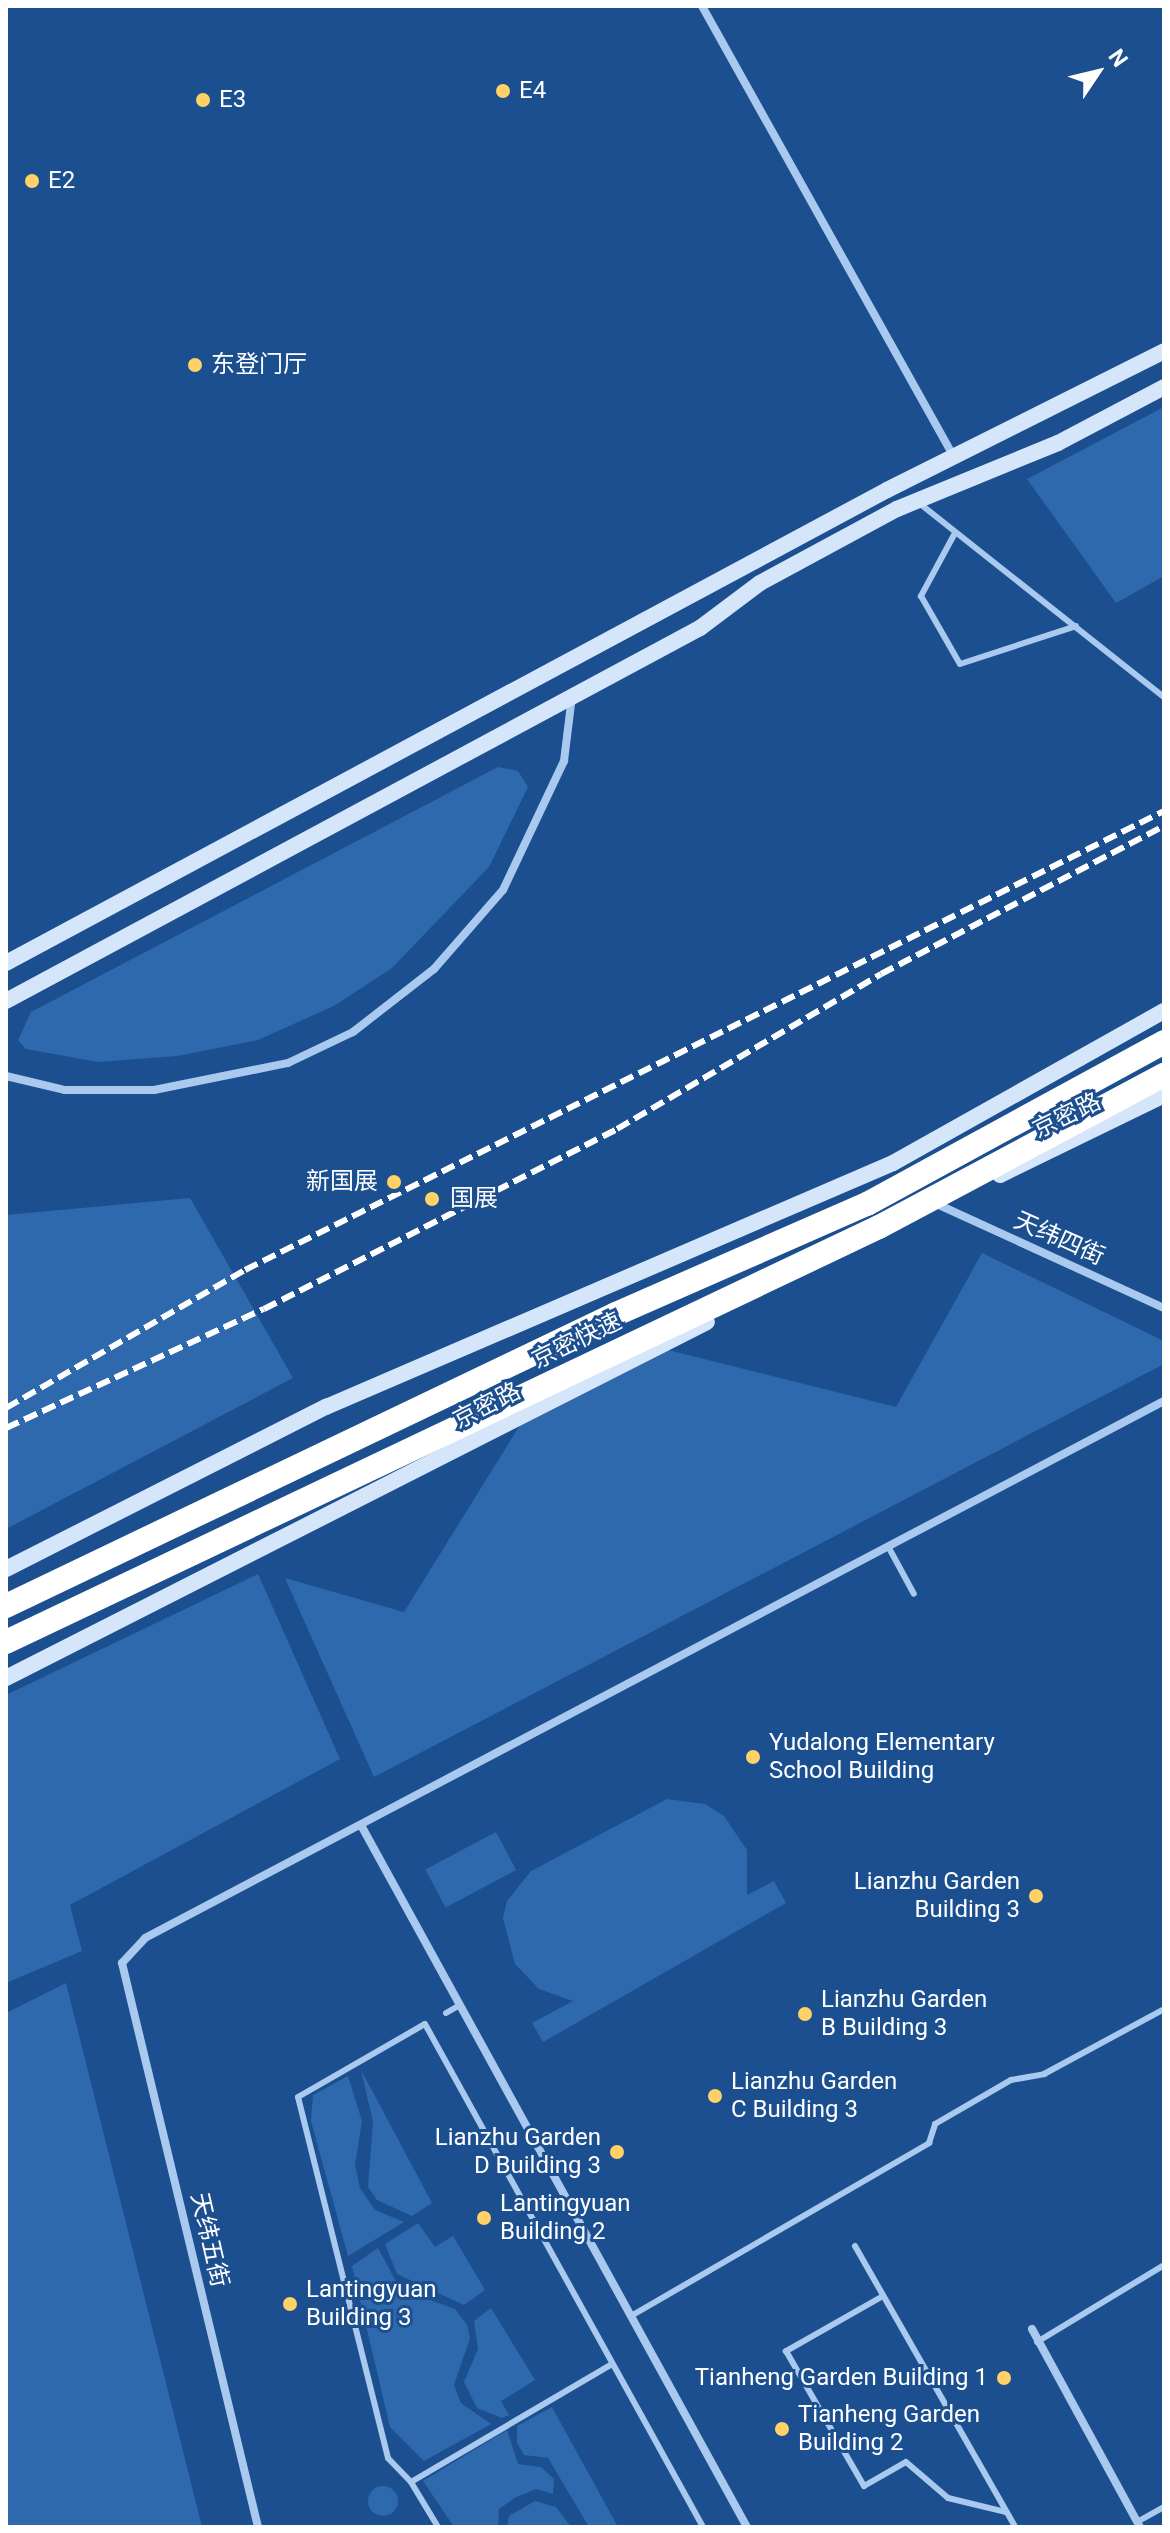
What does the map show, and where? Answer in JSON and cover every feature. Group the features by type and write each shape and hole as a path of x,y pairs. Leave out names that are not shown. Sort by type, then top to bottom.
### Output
{"highway":[{"name":"京密快速","path":"6,1606 616,1314 867,1204 1164,1042"},
{"name":"京密快速","path":"6,1642 879,1227 1164,1075"}],"street":[{"path":"702,6 954,457"},
{"path":"6,963 954,457 1164,351"},
{"path":"6,1001 573,695 916,501 1058,443 1164,387"},
{"path":"6,1076 65,1090 154,1090 288,1063 353,1032 434,969 503,890 564,761 573,695"},
{"name":"京密路","path":"6,1569 326,1407 893,1163 1164,1011"},
{"name":"京密路","path":"6,1678 939,1205 1164,1095"},
{"name":"天纬四街","path":"939,1205 1164,1308"},
{"path":"747,2527 362,1827 1164,1401"},
{"name":"天纬五街","path":"258,2527 122,1963 145,1938 362,1827"},
{"path":"1032,2329 1036,2343 1136,2525"}],"lane":[{"path":"916,501 1164,697"},
{"path":"955,533 921,596 960,664 1076,626"},
{"path":"889,1548 914,1594"},
{"path":"446,2013 460,2005"},
{"path":"631,2316 929,2143 935,2124 1011,2080 1044,2074 1164,2009"},
{"path":"438,2527 411,2482 388,2458 298,2097 425,2024 703,2527"},
{"path":"855,2246 1015,2527"},
{"path":"1036,2343 1164,2265"},
{"path":"883,2296 786,2351 864,2486 906,2462 948,2498 1006,2512"},
{"path":"411,2482 612,2364"},
{"path":"1136,2525 1164,2507"}],"shaded area":[{"path":"1164,407 1164,576 1116,603 1027,479"},
{"path":"498,767 518,771 528,787 489,867 392,968 334,1006 258,1040 177,1056 98,1062 26,1049 18,1040 31,1012"},
{"path":"190,1198 293,1378 6,1529 6,1215"},
{"path":"982,1253 1164,1341 1164,1364 374,1777 285,1578 404,1612 548,1380 628,1340 896,1407"},
{"path":"258,1574 340,1759 70,1905 82,1951 6,1983 6,1695"},
{"path":"667,1799 705,1804 724,1816 747,1850 747,1895 774,1881 786,1903 543,2042 532,2023 573,2001 539,1989 515,1964 503,1918 507,1901 531,1871"},
{"path":"496,1832 516,1870 446,1908 425,1870"},
{"path":"66,1983 202,2527 6,2527 6,2013"},
{"path":"361,2070 432,2203 412,2216 377,2200 368,2187 373,2122"},
{"path":"348,2076 362,2121 355,2165 360,2188 375,2210 404,2222 348,2256 311,2121 313,2095"},
{"path":"418,2223 435,2247 453,2236 485,2290 464,2305 397,2274 385,2244"},
{"path":"378,2248 400,2289 455,2309 467,2325 470,2338 454,2385 461,2403 491,2424 424,2461 390,2427 352,2266"},
{"path":"491,2308 535,2380 501,2401 509,2415 502,2418 477,2408 464,2382 478,2349 474,2321"},
{"path":"552,2407 618,2527 589,2527 548,2458 524,2455 517,2443 517,2426"},
{"path":"507,2430 518,2464 541,2467 554,2479 553,2494 536,2489 516,2497 499,2509 498,2527 454,2527 423,2481"},
{"path":"383,2486 394,2490 398,2501 394,2512 383,2516 372,2512 368,2501 372,2490"},
{"path":"535,2501 556,2507 571,2527 507,2527 509,2516"}],"railway":[{"path":"6,1408 245,1270 1164,811"},
{"path":"6,1428 264,1309 617,1129 881,974 1164,826"}],"place":[{"name":"E4","path":"503,91"},
{"name":"E3","path":"203,100"},
{"name":"E2","path":"32,181"},
{"name":"东登门厅","path":"195,365"},
{"name":"新国展","path":"394,1182"},
{"name":"国展","path":"432,1199"},
{"name":"Yudalong Elementary School Building","path":"753,1757"},
{"name":"Lianzhu Garden Building 3","path":"1036,1896"},
{"name":"Lianzhu Garden B Building 3","path":"805,2014"},
{"name":"Lianzhu Garden C Building 3","path":"715,2096"},
{"name":"Lianzhu Garden D Building 3","path":"617,2152"},
{"name":"Lantingyuan Building 2","path":"484,2218"},
{"name":"Lantingyuan Building 3","path":"290,2304"},
{"name":"Tianheng Garden Building 1","path":"1004,2378"},
{"name":"Tianheng Garden Building 2","path":"782,2429"}]}
